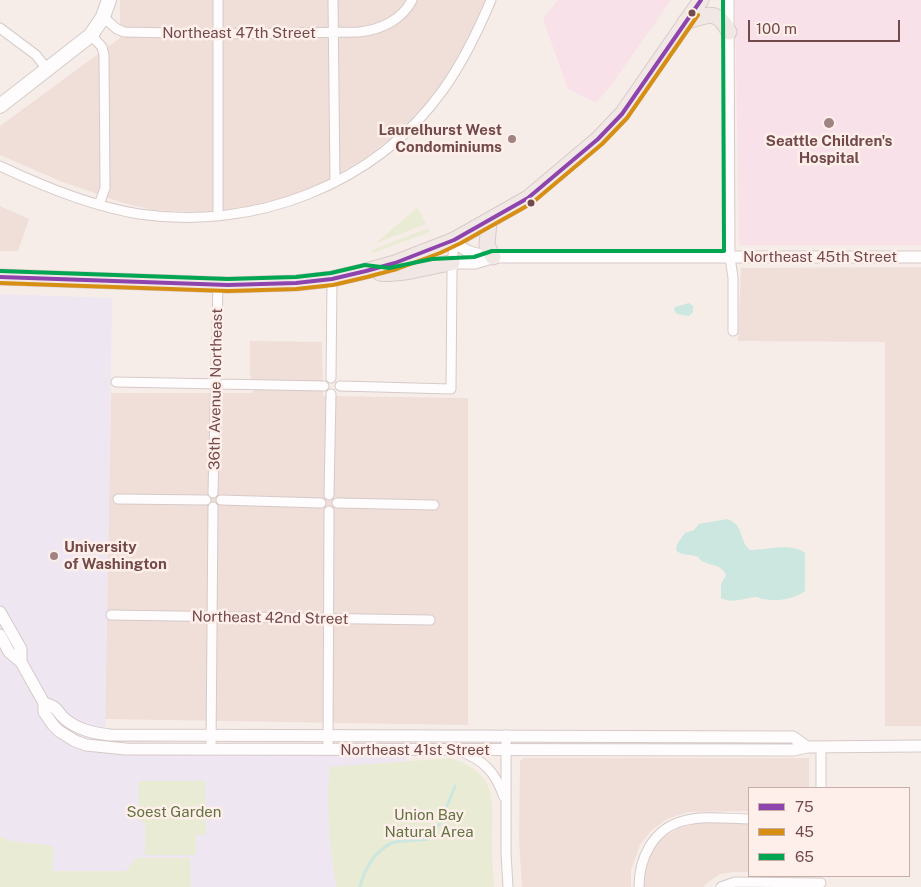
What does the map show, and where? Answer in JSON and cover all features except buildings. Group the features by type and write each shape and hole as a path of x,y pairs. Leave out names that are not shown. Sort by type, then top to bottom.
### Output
{"main road":[{"path":"0,106 96,27 109,0"},
{"path":"0,277 218,284 296,283 332,279 396,263 454,240 528,198 598,138 622,114 701,0"},
{"path":"686,22 705,15 717,16 724,22 729,32"},
{"path":"489,221 487,245 493,257"},
{"path":"366,271 389,274 452,263"}],"street":[{"path":"218,0 218,216"},
{"path":"333,0 335,182"},
{"name":"Northeast 47th Street","path":"96,27 116,29 124,32 218,34 366,32 392,22 403,14 412,0"},
{"path":"0,166 99,205 179,218 218,216 273,206 315,192 335,182 383,152 427,109 442,91 469,48 491,0"},
{"path":"728,0 730,257 733,278 734,331"},
{"path":"96,27 104,55 105,188 99,205"},
{"path":"0,28 36,55 47,69"},
{"path":"340,386 451,389 452,263 454,240"},
{"name":"Northeast 45th Street","path":"454,240 463,250 493,257 921,257"},
{"path":"452,263 474,262 493,257"},
{"path":"331,378 332,279"},
{"name":"36th Avenue Northeast","path":"213,493 218,284"},
{"path":"331,378 337,380 340,386"},
{"path":"331,378 326,381 325,391 331,394 337,392 340,386"},
{"path":"116,382 324,386"},
{"path":"330,495 331,394"},
{"path":"213,493 219,496 220,500 219,505 213,507 208,506 206,500 208,495 213,493"},
{"path":"321,503 324,497 330,495 336,498 338,503"},
{"path":"118,499 206,500"},
{"path":"220,500 321,503"},
{"path":"321,503 324,509 330,511"},
{"path":"338,503 434,505"},
{"path":"330,511 338,503"},
{"path":"211,748 213,507"},
{"path":"328,749 330,511"},
{"path":"0,612 21,649 21,662"},
{"name":"Northeast 42nd Street","path":"111,614 430,620"},
{"path":"0,635 9,652 21,662"},
{"name":"Northeast 41st Street","path":"21,662 44,703 44,712 53,725 76,741 86,745 126,749 792,750 807,746 921,746"},
{"name":"Northeast 41st Street","path":"44,703 56,707 63,717 72,724 99,734 211,736 506,735 792,737 807,746"},
{"path":"506,735 506,853 508,887"},
{"path":"821,746 821,787"},
{"path":"458,750 476,757 484,764 500,786 506,802"},
{"path":"638,887 639,869 645,853 655,839 673,824 685,820 698,819 748,819"},
{"path":"721,887 735,882 821,882"}],"shaded area":[{"path":"120,0 488,0 468,43 447,77 429,101 398,133 365,158 314,188 264,204 200,212 153,210 123,203 60,181 0,155 0,126 120,38"},
{"path":"558,0 671,0 610,87 596,103 568,89 543,19"},
{"name":"Seattle Children's Hospital","path":"735,0 921,0 921,245 739,245"},
{"path":"0,206 29,219 18,251 0,251"},
{"path":"921,267 921,726 885,726 885,342 738,341 741,268"},
{"name":"University of Washington","path":"0,294 112,298 105,750 406,755 406,887 0,887"},
{"path":"250,341 322,342 323,396 468,398 468,725 105,719 111,393 253,393 250,372"},
{"path":"524,758 809,758 809,787 748,787 748,811 688,812 667,819 651,831 640,845 631,870 631,887 522,887 519,840 520,761"},
{"path":"697,823 748,823 748,872 720,874 703,887 644,887 646,864 657,844 677,829"}],"green space":[{"path":"417,208 426,224 376,243"},
{"path":"428,228 430,232 375,252 370,251"},
{"name":"Union Bay Natural Area","path":"451,758 475,770 483,777 489,788 492,810 494,887 336,887 330,840 328,798 330,767"},
{"name":"Soest Garden","path":"139,781 205,781 206,835 196,835 196,855 145,855 145,822 139,821"},
{"path":"0,836 10,841 53,847 52,871 127,871 136,858 190,858 191,887 0,887"}],"water":[{"path":"689,303 693,306 693,312 689,316 677,314 674,310 675,307"},
{"path":"727,519 733,522 739,529 746,546 750,550 785,547 805,553 805,591 791,598 780,600 756,597 729,601 721,598 721,584 726,575 724,571 719,567 705,563 699,557 683,554 676,550 677,544 685,533 694,530 699,524"}],"waterway":[{"path":"360,887 364,873 382,849 394,842 429,839 441,821 455,786"}],"transit line":[{"name":"75","path":"0,277 228,285 296,283 332,279 366,271 395,263 454,240 528,198 598,139 622,114 701,0"},
{"name":"65","path":"0,271 228,279 296,277 331,273 365,265 389,268 432,259 474,257 492,251 724,251 723,0"},
{"name":"45","path":"0,283 228,291 296,289 333,285 367,277 397,269 440,253 532,203 602,144 627,118 698,15"}],"place":[{"name":"Seattle Children's Hospital","path":"829,123"},
{"name":"Laurelhurst West Condominiums","path":"512,139"},
{"name":"University of Washington","path":"54,556"}]}
